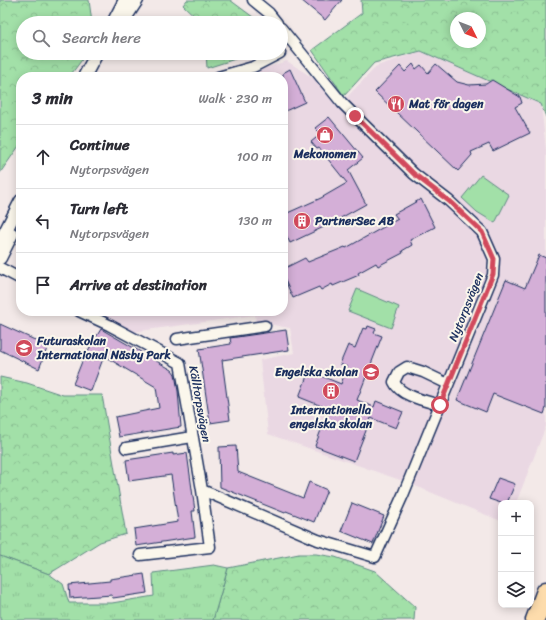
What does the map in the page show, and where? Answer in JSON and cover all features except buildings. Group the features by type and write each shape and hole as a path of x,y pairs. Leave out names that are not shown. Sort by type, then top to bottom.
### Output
{"highway":[{"path":"535,620 546,591"}],"street":[{"path":"117,16 125,0"},
{"path":"127,16 137,0"},
{"path":"253,0 271,16"},
{"name":"Nytorpsvägen","path":"202,490 318,540 375,557 440,405 493,274 494,259 482,232 449,201 414,174 346,107 288,38"},
{"path":"288,49 294,46"},
{"path":"87,72 93,60"},
{"path":"94,72 100,60"},
{"path":"234,72 265,60"},
{"path":"0,242 16,211"},
{"path":"0,258 16,227"},
{"path":"0,268 16,276"},
{"name":"Källtorpsvägen","path":"89,316 180,363 210,546 140,555"},
{"path":"177,339 264,326"},
{"path":"440,405 396,388 394,382 399,372 407,367 423,372 448,384"},
{"path":"126,448 192,437"}],"shaded area":[{"path":"421,51 541,104 546,150 546,426 517,500 498,500 498,520 403,481 268,434 260,360 294,353 290,328 256,322 255,316 288,316 288,72 253,72 287,61 345,99 377,66"},
{"path":"89,316 248,316 125,333"}],"green space":[{"path":"0,0 89,0 91,16 16,16 16,60 82,60 73,72 16,72 16,150 0,173"},
{"path":"187,0 230,0 252,16 195,16 183,5"},
{"path":"361,0 546,0 546,117 541,104 421,51 374,63 344,96 312,50 362,13"},
{"path":"206,60 232,60 207,68"},
{"path":"481,175 509,195 495,223 477,212 462,198"},
{"path":"357,289 399,307 391,328 348,311"},
{"path":"0,377 27,383 63,395 102,395 126,534 100,542 49,574 0,556"},
{"path":"299,554 316,554 335,557 375,571 415,607 414,620 213,620 228,568"},
{"path":"0,556 49,574 63,584 69,603 112,603 154,596 153,573 214,565 228,568 213,620 0,620"}],"place":[{"name":"Mat för dagen","path":"396,104"},
{"name":"Mekonomen","path":"325,135"},
{"name":"PartnerSec AB","path":"302,221"},
{"name":"Futuraskolan International Näsby Park","path":"24,348"},
{"name":"Engelska skolan","path":"371,372"},
{"name":"Internationella engelska skolan","path":"331,391"}],"route":[{"path":"355,116 414,174 449,201 482,232 494,259 493,274 440,405"}]}
